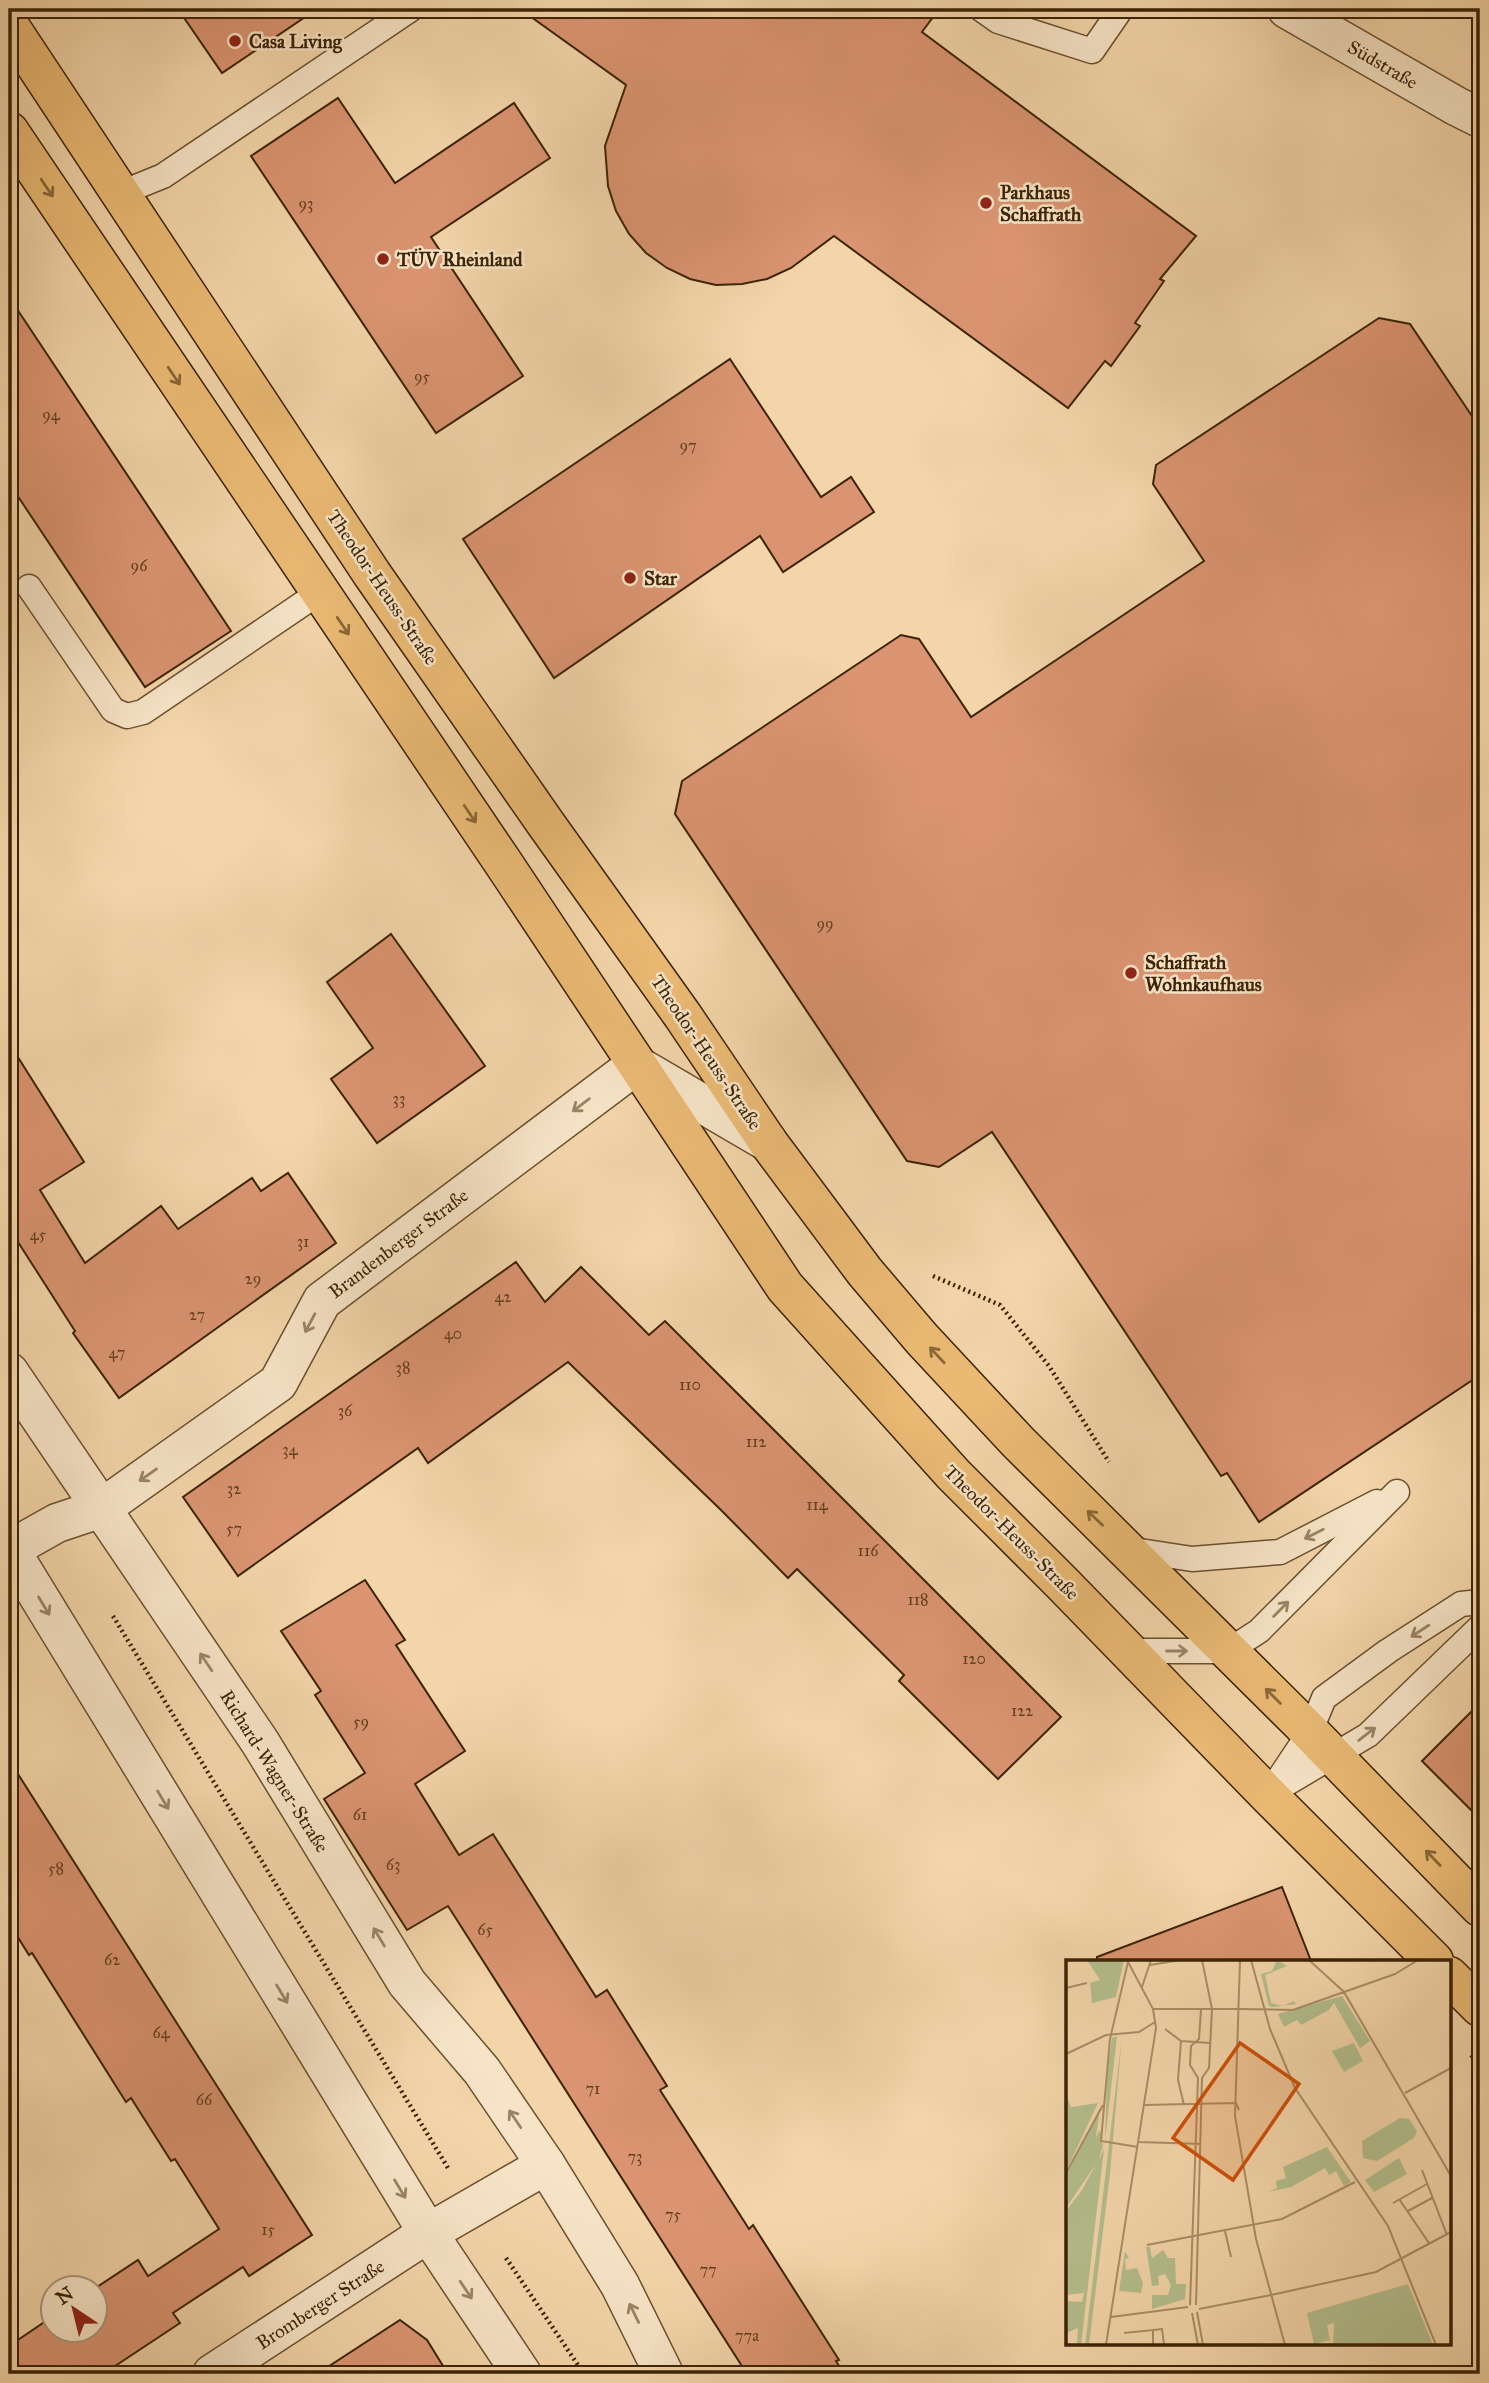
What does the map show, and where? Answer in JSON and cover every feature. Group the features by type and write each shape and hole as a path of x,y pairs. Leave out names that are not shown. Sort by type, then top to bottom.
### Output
{"main road":[{"name":"Theodor-Heuss-Straße","path":"9,25 372,574 684,1016 768,1142 865,1272 922,1339 1018,1442 1322,1744 1480,1907"},
{"name":"Theodor-Heuss-Straße","path":"9,131 785,1287 953,1474 1433,1960"},
{"path":"1450,1977 1480,2007"}],"street":[{"name":"Südstraße","path":"1287,9 1480,118"},
{"name":"Theodor-Heuss-Straße","path":"636,1065 768,1142"},
{"name":"Brandenberger Straße","path":"9,1549 57,1523 102,1508 278,1383 323,1301 636,1065"},
{"name":"Richard-Wagner-Straße","path":"9,1373 260,1742 407,1983 482,2071 546,2165 620,2285 664,2374"},
{"path":"9,1549 428,2233 522,2374"},
{"path":"428,2233 546,2165"},
{"name":"Bromberger Straße","path":"212,2374 428,2233"}],"lane":[{"path":"121,193 163,176 411,9"},
{"path":"981,9 998,21 1092,51 1121,9"},
{"path":"29,587 113,710 127,716 142,712 320,592"},
{"path":"1127,1549 1192,1559 1280,1552 1397,1492 1259,1631 1228,1651 1127,1651"},
{"path":"1268,1795 1322,1744 1324,1698 1388,1651 1461,1604 1480,1601"},
{"path":"1268,1795 1322,1744 1368,1735 1480,1627"}],"path":[{"path":"929,1275 1000,1305 1049,1366 1111,1466"},
{"path":"107,1606 472,2208 584,2374"}],"building":[{"name":"Casa Living","path":"178,9 317,9 222,73"},
{"path":"520,9 939,9 922,32 1196,236 1160,279 1164,281 1135,323 1140,326 1111,366 1105,361 1068,408 834,236 791,268 767,279 742,284 716,285 690,279 667,268 646,253 629,234 616,211 608,186 605,146 626,85"},
{"name":"TÜV Rheinland","path":"338,98 395,183 514,103 550,158 431,237 523,376 436,433 251,156"},
{"path":"9,297 231,631 145,687 9,483"},
{"name":"Schaffrath Wohnkaufhaus","path":"1379,318 1410,324 1480,428 1480,1375 1259,1522 1227,1473 1221,1476 992,1132 939,1167 907,1161 675,814 682,781 901,635 919,639 971,717 1204,561 1153,484 1156,465"},
{"path":"730,359 821,497 851,477 874,512 783,572 760,536 554,678 463,539"},
{"path":"391,934 485,1066 377,1143 331,1079 373,1048 327,982"},
{"path":"9,1043 84,1162 40,1190 85,1263 161,1206 178,1229 252,1178 261,1191 288,1173 336,1243 119,1398 73,1333 75,1331 9,1228"},
{"path":"516,1262 545,1302 581,1267 649,1335 665,1321 1061,1717 998,1779 899,1681 904,1675 797,1569 788,1578 568,1362 428,1463 418,1448 238,1576 183,1497"},
{"path":"365,1580 405,1640 396,1645 465,1751 415,1784 459,1855 493,1834 596,1997 607,1990 667,2086 660,2090 749,2229 753,2225 839,2360 836,2361 844,2374 747,2374 448,1906 407,1930 324,1799 365,1773 315,1695 321,1691 281,1631"},
{"path":"1480,1703 1480,1819 1422,1761"},
{"path":"9,1760 312,2235 249,2276 243,2267 173,2313 180,2323 103,2374 9,2374 9,2346 38,2326 38,2344 108,2344 108,2280 138,2260 148,2276 219,2229 175,2159 171,2161 131,2098 126,2102 32,1953 29,1955 9,1923"},
{"path":"1282,1887 1311,1960 1097,1960 1097,1957"},
{"path":"400,2320 427,2340 448,2374 317,2374"}],"place":[{"name":"Casa Living","path":"235,41"},
{"name":"Parkhaus Schaffrath","path":"986,203"},
{"name":"TÜV Rheinland","path":"383,259"},
{"name":"Star","path":"630,578"},
{"name":"Schaffrath Wohnkaufhaus","path":"1131,973"}]}
